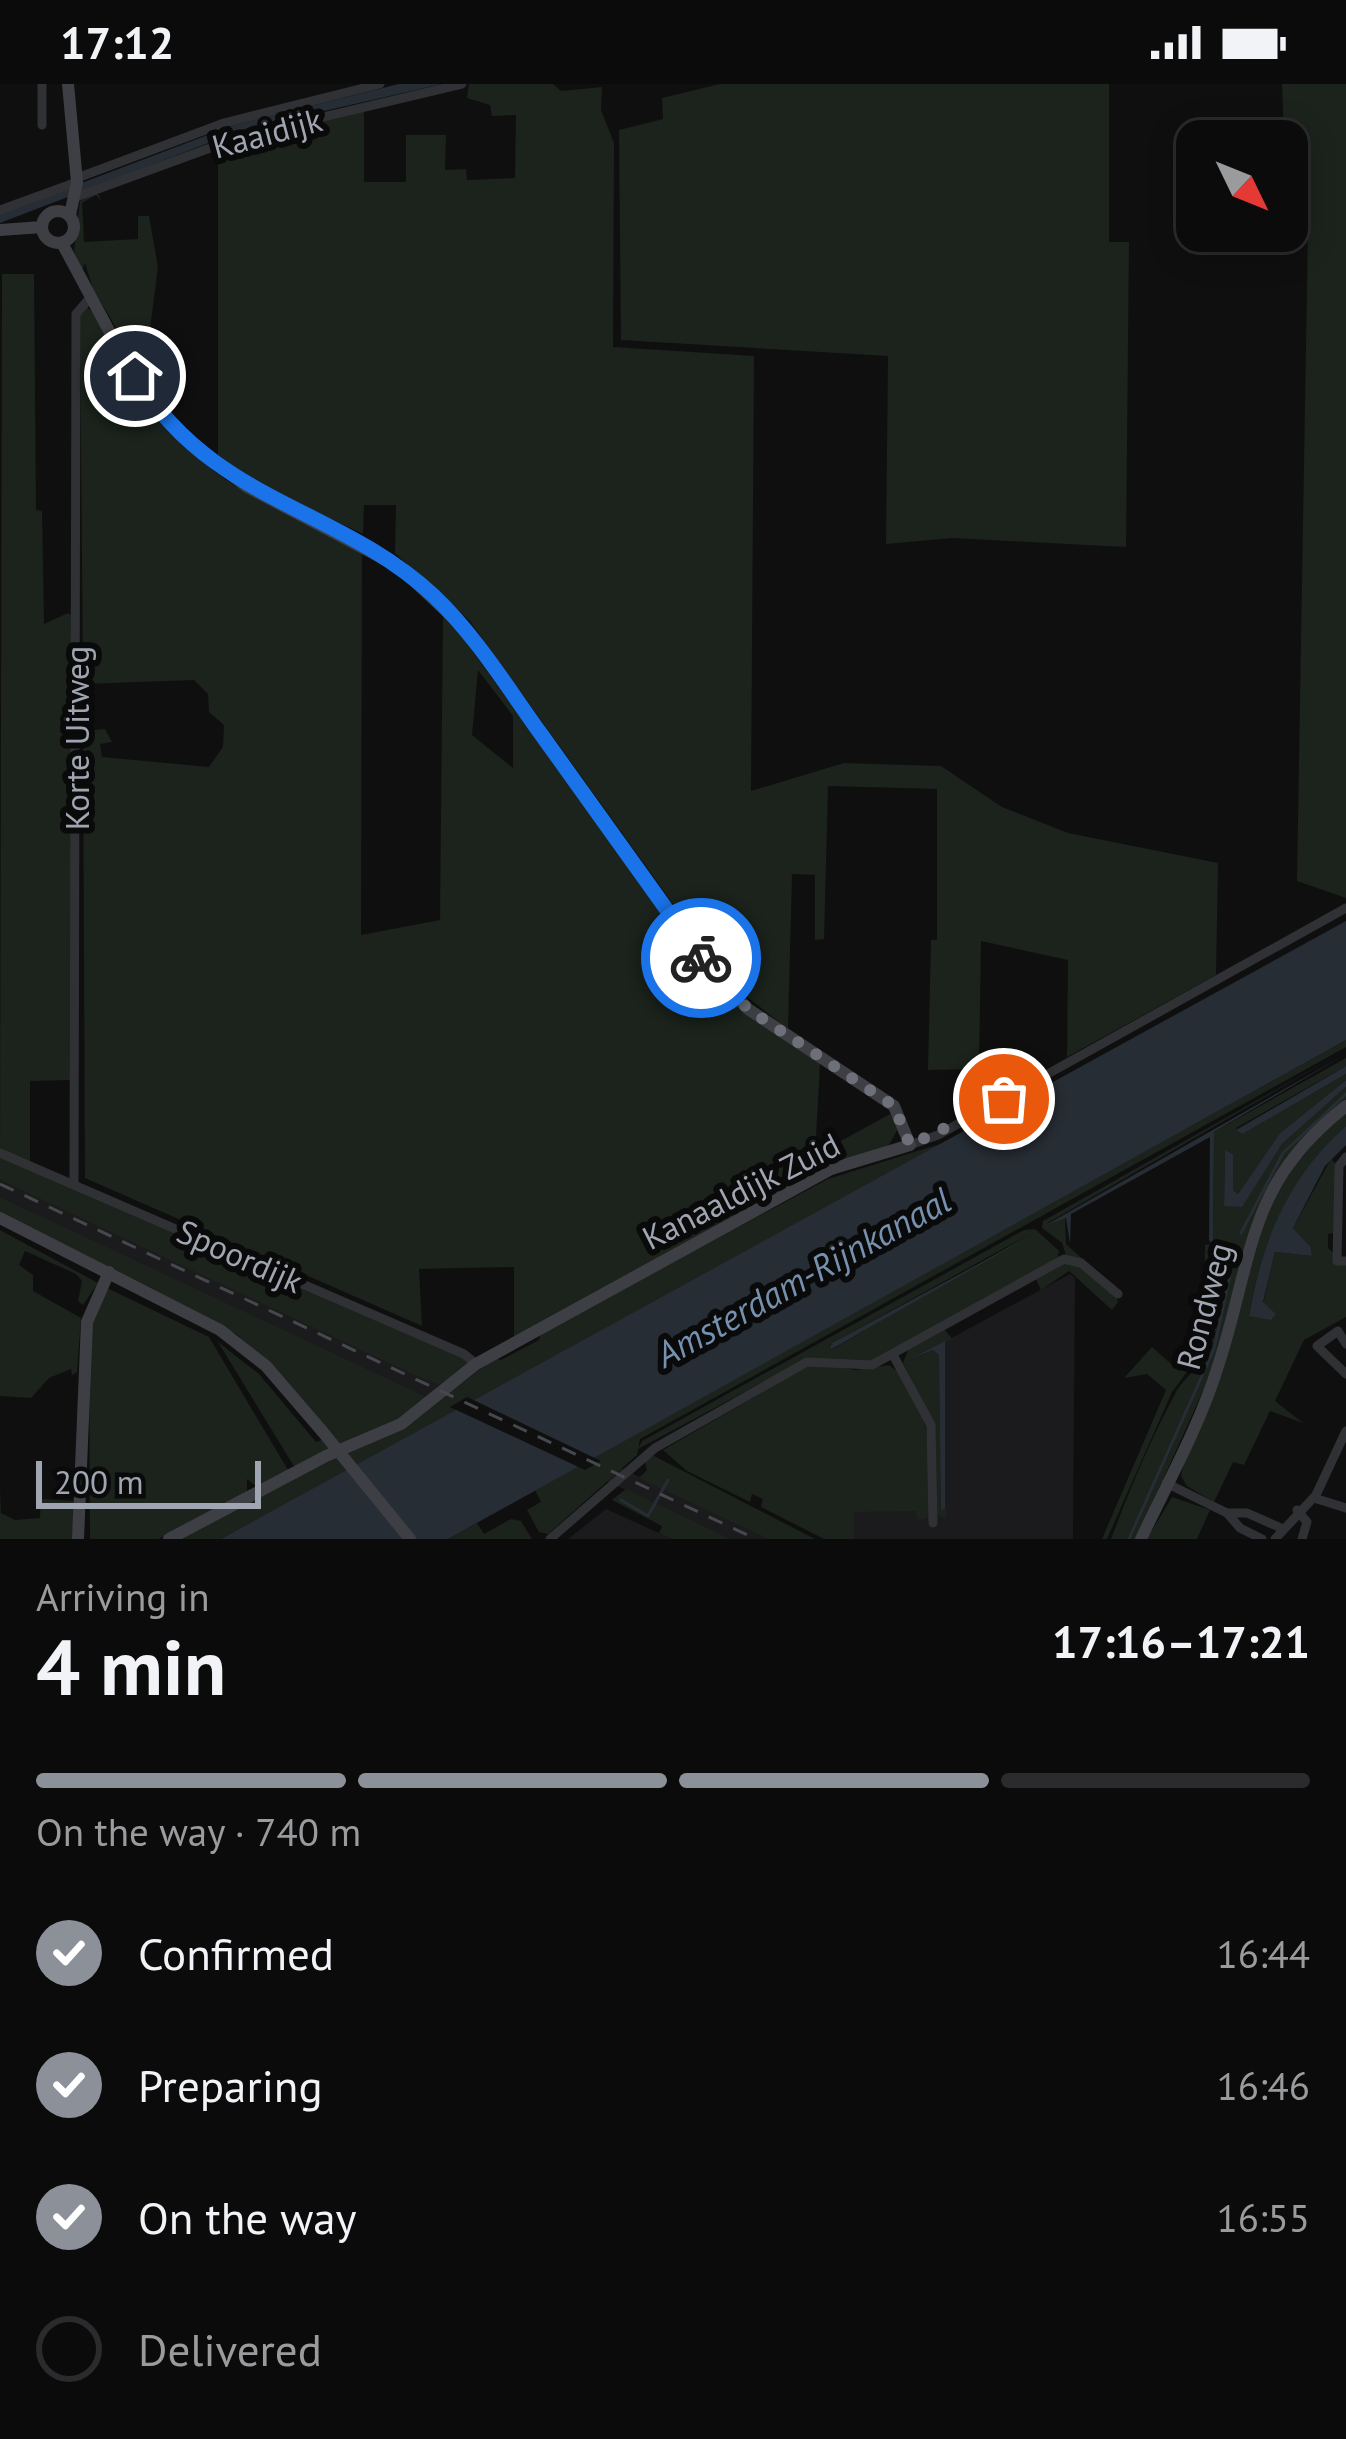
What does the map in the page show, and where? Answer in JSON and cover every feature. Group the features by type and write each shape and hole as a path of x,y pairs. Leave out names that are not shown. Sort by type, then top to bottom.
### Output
{"street":[{"path":"42,84 42,125"},
{"path":"62,243 74,233 70,215 76,187 68,84"},
{"path":"0,210 76,187 224,123 380,84"},
{"name":"Kaaidijk","path":"76,187 243,136 462,84"},
{"path":"0,230 42,227 53,212 70,215"},
{"path":"42,227 46,239 62,243"},
{"path":"62,243 89,299 150,399 201,454 257,494 385,558 437,599 486,658 706,965 748,1009 894,1106 910,1145"},
{"name":"Korte Uitweg","path":"74,1184 76,314 89,299"},
{"name":"Kanaaldijk Zuid","path":"170,1539 292,1473 401,1424 476,1364 831,1169 938,1135 1346,908"},
{"name":"Rondweg","path":"1141,1539 1220,1360 1246,1249 1261,1210 1301,1148 1346,1106"},
{"name":"Spoordijk","path":"0,1154 464,1354 476,1364"},
{"path":"1341,1261 1339,1166 1346,1157"},
{"path":"0,1217 233,1338 276,1376 410,1539"},
{"path":"550,1539 641,1457 807,1362 865,1366 1064,1259 1081,1263 1118,1294"},
{"path":"78,1539 87,1322 109,1272"},
{"path":"1346,1344 1338,1331 1317,1346 1346,1374"},
{"path":"892,1355 931,1426 933,1523"},
{"path":"1227,1513 1247,1513 1278,1534 1311,1500 1346,1431"},
{"path":"1166,1484 1227,1513 1240,1528 1262,1539"},
{"path":"1311,1500 1346,1508"},
{"path":"1297,1510 1307,1522 1302,1539"}],"shaded area":[{"path":"469,84 553,84 561,91 602,87 601,110 614,143 613,347 754,356 751,791 844,763 941,766 1002,807 1068,833 1218,863 1216,975 1067,1057 1068,960 981,941 979,1069 928,1070 931,940 937,940 937,789 828,786 824,939 815,940 815,875 792,874 788,1029 742,993 709,954 469,620 395,553 396,505 364,505 363,534 264,487 218,457 218,148 364,111 364,182 406,182 406,135 446,135 445,170 466,169 467,180 515,178 516,115 492,116 490,105 467,98"},
{"path":"720,84 1109,84 1109,242 1129,242 1126,547 952,538 886,544 888,356 621,340 619,130 663,119 662,98"},
{"path":"1282,84 1346,84 1346,898 1297,881 1308,120 1283,120"},
{"path":"96,193 101,201 96,195 82,203 84,242 138,239 138,216 149,216 158,267 147,352 140,355 138,365 93,289 85,263 81,273 74,251 80,201"},
{"path":"2,274 34,274 36,510 42,511 44,624 68,613 74,617 72,1080 30,1081 30,1164 0,1152"},
{"path":"85,306 109,330 171,426 199,459 265,503 362,548 361,935 440,920 443,611 698,959 820,1063 815,1155 892,1113 899,1127 889,1145 514,1340 514,1267 419,1269 422,1326 85,1178 83,731 105,729 112,742 100,744 102,757 209,767 223,747 224,725 209,712 208,694 194,680 83,684 80,314","holes":["478,670 513,716 513,768 472,735"]},
{"path":"1346,1040 1346,1047 640,1439 637,1455 548,1534 539,1532 527,1510 541,1502 535,1490"},
{"path":"1346,1050 1046,1224 1065,1217 1066,1244 1112,1286 1081,1259 1066,1255 1062,1243 1042,1228 1043,1221"},
{"path":"1346,1058 1346,1066 1236,1128 1243,1134 1346,1074 1346,1080 1280,1133 1238,1194 1233,1190 1233,1154 1225,1151 1224,1205 1241,1207 1282,1144 1346,1087 1346,1104 1259,1210 1208,1380 1136,1539 1111,1539 1158,1427 1201,1353 1172,1392 1107,1539 1102,1539 1166,1390 1147,1374 1124,1378 1152,1347 1179,1371 1187,1363 1183,1359 1204,1332 1205,1245 1211,1244 1219,1257 1213,1324 1223,1255 1213,1240 1214,1132"},
{"path":"1346,1111 1346,1126 1309,1167 1281,1212 1262,1261 1249,1315 1263,1304 1275,1252 1312,1256 1311,1247 1293,1228 1331,1159 1336,1164 1335,1233 1328,1234 1328,1248 1346,1264 1346,1317 1304,1340 1275,1401 1303,1423 1270,1411 1244,1465 1233,1462 1214,1502 1187,1486 1181,1476 1225,1363 1252,1257 1293,1169"},
{"path":"943,1143 221,1539 179,1539 261,1493 414,1421 494,1358 501,1360 539,1340 541,1333 828,1179"},
{"path":"0,1157 465,1357 469,1365 441,1385 421,1378 0,1180"},
{"path":"0,1180 768,1539 731,1539 103,1246 0,1197"},
{"path":"0,1197 429,1398 396,1421 295,1468 218,1342 259,1374 316,1442 331,1437 269,1363 236,1334 0,1214"},
{"path":"1035,1229 1059,1251 1057,1260 868,1363 808,1358 638,1449 642,1441 1024,1230","holes":["1030,1234 833,1349 832,1343"]},
{"path":"0,1230 98,1283 83,1305 78,1301 82,1281 76,1274 25,1251 19,1265 33,1275 33,1291 81,1318 77,1372 72,1375 71,1369 49,1378 31,1398 0,1396"},
{"path":"1065,1263 1078,1264 1116,1295 1118,1302 1112,1310 1069,1271 1041,1290 1036,1279"},
{"path":"1070,1274 1075,1278 1073,1539 846,1539 847,1503 913,1424 944,1342"},
{"path":"107,1288 209,1337 288,1470 257,1487 247,1479 247,1492 159,1539 90,1539 89,1332"},
{"path":"945,1330 952,1339 907,1362 933,1350 939,1355 941,1509 946,1509 946,1519 937,1514 934,1423 903,1363 908,1350"},
{"path":"810,1365 855,1370 889,1365 915,1394 928,1453 929,1513 925,1519 917,1519 916,1511 854,1512 854,1539 824,1539 761,1507 763,1499 752,1494 750,1502 687,1471 663,1450"},
{"path":"654,1456 815,1539 768,1539 639,1478 647,1470 644,1458"},
{"path":"0,1489 1,1513 15,1520 40,1518 41,1499 73,1501 73,1539 0,1539"},
{"path":"626,1489 731,1539 672,1539 659,1533 662,1526 612,1500"},
{"path":"1172,1497 1210,1510 1197,1539 1147,1539"},
{"path":"606,1509 672,1539 568,1539"},
{"path":"511,1519 521,1521 532,1539 448,1539 477,1523 484,1534"}],"water":[{"path":"399,84 442,84 245,129 0,223 0,214 234,125"},
{"name":"Amsterdam-Rijnkanaal","path":"1346,921 1346,1040 448,1539 221,1539"},
{"path":"1346,1054 1214,1132 1213,1239 1223,1255 1212,1325 1219,1257 1209,1240 1210,1137 1071,1214 1070,1244 1066,1218 1046,1225"},
{"path":"1346,1066 1346,1074 1243,1134 1236,1130"},
{"path":"1346,1080 1346,1087 1282,1144 1242,1207 1224,1206 1225,1150 1233,1154 1233,1190 1238,1194 1280,1133"},
{"path":"1346,1126 1346,1145 1325,1166 1293,1228 1311,1247 1312,1256 1275,1252 1263,1302 1276,1314 1271,1320 1249,1316 1261,1262 1281,1212 1308,1167"},
{"path":"1032,1235 832,1349 830,1347 832,1343"},
{"path":"945,1341 945,1509 941,1510 939,1355 933,1350 907,1361"}],"pier":[{"path":"467,1397 601,1461 585,1470 450,1407"}],"waterway":[{"path":"1241,1233 1283,1153 1346,1094"},
{"path":"1129,1539 1214,1349 1236,1247"},
{"path":"621,1500 648,1516 668,1480"}],"railway":[{"path":"0,1184 756,1539"}],"way so far":[{"path":"701,958 748,1009 894,1106 910,1145 1004,1099"}],"route":[{"path":"135,376 180,435 224,472 399,567 437,599 466,630 701,958"}]}
